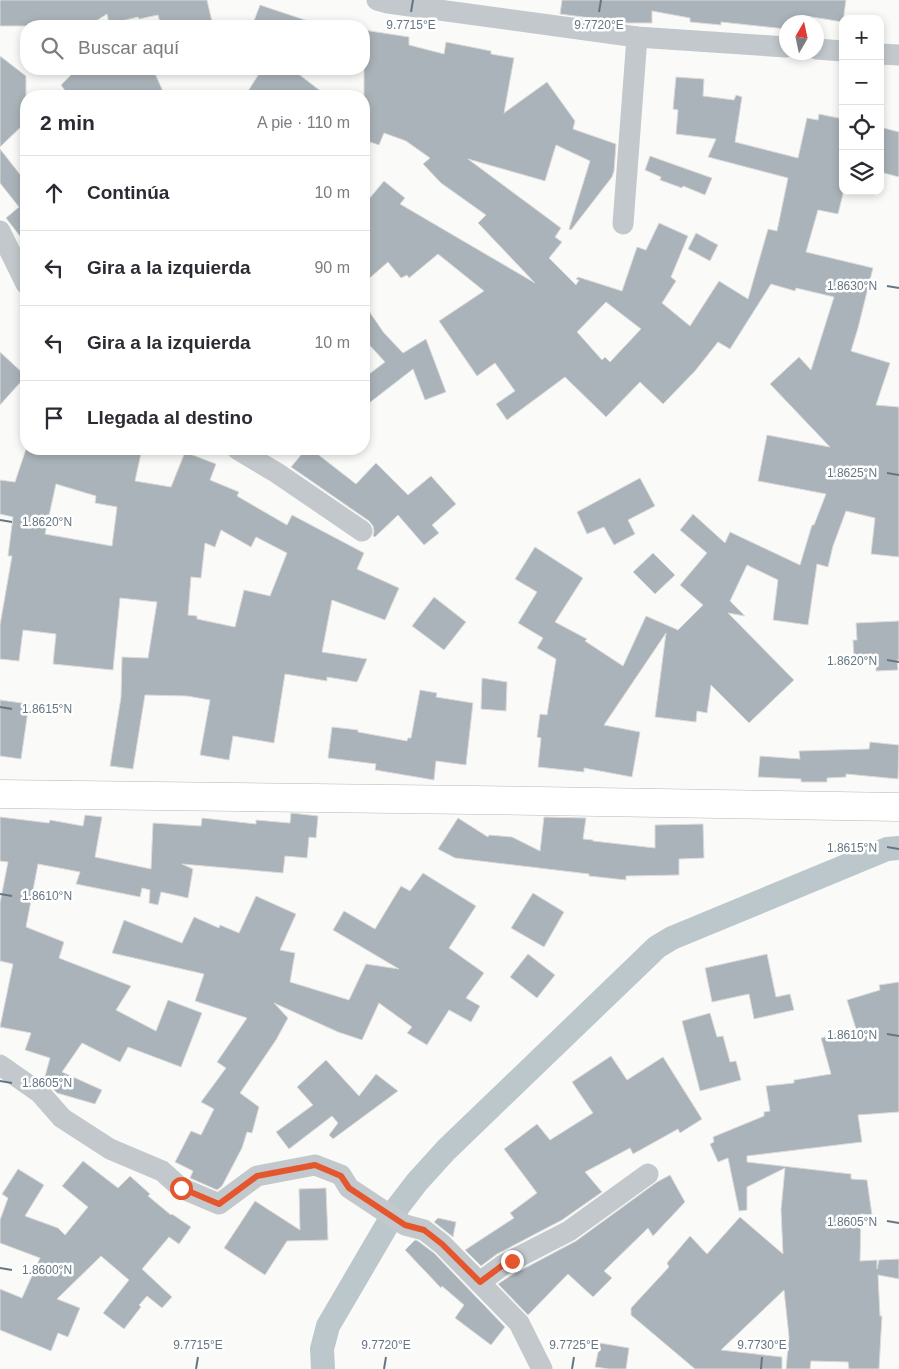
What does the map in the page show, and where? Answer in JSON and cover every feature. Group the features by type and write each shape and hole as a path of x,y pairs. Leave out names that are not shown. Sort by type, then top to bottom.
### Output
{"main road":[{"path":"0,794 899,807"}],"street":[{"path":"378,0 388,3 637,37 779,47"},
{"path":"623,224 637,37"},
{"path":"824,50 839,51"},
{"path":"884,54 899,55"},
{"path":"0,231 20,272"},
{"path":"247,455 277,473 362,531"},
{"path":"0,1065 40,1093 62,1118 110,1149 162,1172 181,1188 219,1204 257,1176 315,1165 341,1176 349,1188 405,1225 424,1230 442,1244 519,1323 542,1369"},
{"path":"480,1282 503,1265 569,1231 648,1174"}],"building":[{"path":"0,0 207,0 212,20 159,20 158,15 139,19 138,17 126,20 108,20 107,14 98,20 20,20 20,26 0,26"},
{"path":"562,0 846,0 844,15 839,15 839,21 824,19 824,15 779,15 779,28 721,22 721,25 690,22 690,18 652,11 652,23 628,23 560,14"},
{"path":"260,5 305,20 254,20"},
{"path":"370,31 409,37 409,45 444,54 446,42 491,51 491,54 514,58 504,113 547,82 575,121 573,129 616,144 612,177 571,230 569,229 590,161 556,145 545,181 468,159 561,228 555,237 562,242 549,258 576,285 579,280 576,279 578,277 622,291 637,247 646,250 659,223 688,236 671,277 676,281 662,303 690,326 719,281 748,299 768,229 777,231 788,178 708,157 716,139 676,134 678,110 673,109 676,77 704,79 703,96 734,100 736,95 742,97 735,142 798,158 807,118 818,120 819,114 839,118 839,195 843,195 838,214 818,210 806,252 873,268 851,351 890,363 876,405 899,407 899,557 871,554 875,518 846,511 833,546 828,567 817,564 808,625 773,620 778,580 747,565 730,601 745,616 728,613 794,680 749,723 711,685 707,713 697,711 696,722 655,717 666,633 604,725 640,732 632,777 584,768 584,772 538,767 541,738 537,737 540,714 547,715 556,659 537,648 543,638 518,623 537,592 515,579 535,547 583,578 555,622 587,639 585,641 623,666 646,616 678,630 703,605 680,585 707,553 680,530 693,514 725,543 730,532 800,565 812,525 814,525 826,494 758,481 767,435 830,447 770,384 799,357 811,370 834,297 796,288 795,291 771,284 730,349 718,342 695,371 663,404 640,382 606,417 565,377 507,420 496,404 515,391 495,363 477,376 439,321 484,291 438,254 409,278 407,275 401,278 388,262 370,278 370,198 384,181 405,198 400,204 535,283 478,223 486,215 441,183 423,164 430,158 406,141 384,133 379,145 370,142 370,90 364,90 364,75 370,75","holes":["606,302 641,329 610,362 605,357 602,360 577,332"]},
{"path":"0,56 20,71 20,75 26,76 26,90 20,90 20,128 0,147"},
{"path":"71,75 156,75 162,90 65,90 61,85"},
{"path":"258,75 300,75 319,90 249,90"},
{"path":"884,128 899,132 899,177 884,173"},
{"path":"0,149 20,174 20,236 6,218 19,207 0,183"},
{"path":"650,156 712,178 705,195 683,186 682,188 660,180 661,177 645,170"},
{"path":"696,233 718,245 710,261 688,249"},
{"path":"370,313 384,333 403,353 426,339 446,392 425,400 413,369 370,402 370,373 385,362 370,346"},
{"path":"0,352 20,370 20,383 0,405"},
{"path":"24,455 141,455 135,481 171,487 184,455 193,455 216,464 210,480 239,492 237,496 287,525 292,515 364,553 357,569 399,588 385,620 332,600 322,652 367,659 357,682 327,677 327,681 285,674 274,743 233,736 229,760 200,755 210,700 187,696 145,695 133,769 110,766 121,697 122,657 148,658 157,602 120,598 113,670 53,664 56,634 23,630 19,661 0,659 0,625 12,556 8,556 13,517 0,514 0,480 15,482","holes":["56,484 96,496 95,503 117,507 112,546 45,534","221,530 251,547 256,537 287,553 270,596 244,590 235,627 197,619 197,616 188,615 191,577 201,578 205,543 215,547"]},
{"path":"301,455 319,455 356,484 376,463 408,495 431,476 456,504 432,525 439,533 424,545 398,515 375,537 373,536 373,526 369,521 291,467"},
{"path":"640,478 655,506 628,520 635,534 614,545 604,527 587,534 577,512"},
{"path":"653,553 675,575 655,594 633,572"},
{"path":"434,597 466,622 444,650 412,626"},
{"path":"899,621 898,670 876,671 876,660 854,661 853,640 857,640 856,623"},
{"path":"482,678 507,682 506,711 481,709"},
{"path":"420,690 437,693 436,697 473,703 466,765 436,761 434,780 375,770 376,764 328,758 332,727 358,730 358,732 407,741 408,738 411,738"},
{"path":"0,700 29,704 21,759 0,756"},
{"path":"870,742 899,745 898,779 846,774 846,777 827,778 827,782 801,782 801,779 758,777 760,756 800,759 799,751 869,749"},
{"path":"291,813 318,816 316,838 309,837 307,858 285,856 283,873 182,864 193,869 188,898 161,892 158,905 149,903 150,890 142,888 140,897 76,884 80,872 38,864 26,927 64,942 59,958 131,986 116,1010 156,1031 168,1000 202,1013 181,1067 128,1047 120,1062 82,1043 62,1072 102,1090 95,1104 57,1093 44,1080 50,1058 25,1050 31,1033 0,1027 13,964 0,961 0,903 8,862 0,861 0,817 49,823 50,820 83,826 85,815 102,817 95,857 151,869 153,823 201,826 202,818 256,824 256,820 290,823"},
{"path":"544,817 586,818 583,839 655,848 655,825 703,824 704,858 679,859 679,875 626,876 626,880 455,858 438,849 458,818 488,837 489,835 512,837 540,851"},
{"path":"423,873 476,906 449,948 484,973 466,998 480,1006 471,1022 449,1010 427,1045 407,1033 412,1027 379,1003 362,1040 338,1032 274,1003 288,1018 276,1040 240,1093 259,1107 252,1133 247,1132 242,1148 222,1186 217,1190 190,1178 193,1171 175,1162 191,1131 201,1135 214,1109 201,1102 226,1068 217,1062 247,1018 195,1001 204,974 112,953 124,920 182,943 194,917 219,928 220,925 239,933 256,896 296,914 280,950 295,953 290,982 349,1000 366,964 399,969 333,930 344,911 375,929 401,886 410,891"},
{"path":"533,893 564,912 544,947 511,928"},
{"path":"528,954 555,975 537,998 510,977"},
{"path":"767,954 776,997 790,994 794,1010 754,1019 749,994 712,1002 705,968"},
{"path":"899,982 899,1112 858,1115 862,1142 747,1156 747,1162 851,1174 851,1179 867,1180 872,1215 861,1214 860,1261 877,1260 877,1269 879,1260 899,1259 899,1279 878,1275 880,1316 882,1316 879,1369 849,1369 848,1362 811,1361 810,1369 786,1369 789,1337 784,1290 721,1350 782,1357 782,1369 695,1369 631,1315 631,1308 669,1267 667,1263 690,1236 707,1254 740,1217 783,1254 781,1210 785,1168 747,1187 747,1210 739,1211 728,1158 718,1162 710,1144 714,1142 713,1137 764,1116 764,1112 770,1111 766,1086 794,1083 794,1080 831,1074 821,1038 856,1029 847,1000 880,990 879,985"},
{"path":"710,1013 717,1037 723,1036 730,1062 736,1061 741,1080 700,1091 682,1021"},
{"path":"611,1056 627,1080 663,1057 702,1119 680,1133 678,1129 633,1154 630,1148 585,1172 602,1192 562,1220 497,1254 481,1266 465,1250 514,1218 510,1213 537,1193 504,1149 537,1124 550,1140 593,1113 572,1082"},
{"path":"326,1060 359,1096 376,1074 398,1091 333,1139 329,1135 338,1123 332,1116 289,1149 276,1132 313,1105 297,1087"},
{"path":"83,1161 118,1188 130,1176 150,1194 148,1196 171,1215 191,1227 179,1244 169,1237 142,1269 172,1297 162,1308 147,1296 124,1329 103,1313 129,1280 101,1256 57,1299 80,1308 68,1337 58,1333 51,1351 0,1330 0,1289 22,1298 40,1258 0,1243 0,1220 8,1198 2,1194 18,1169 44,1185 25,1216 58,1228 65,1235 88,1207 62,1186"},
{"path":"670,1175 685,1202 653,1236 648,1228 604,1271 612,1278 593,1297 568,1274 528,1315 498,1284 576,1241 657,1182"},
{"path":"326,1188 328,1240 287,1241 265,1275 224,1248 255,1201 300,1230 299,1189"},
{"path":"438,1218 456,1222 453,1237 434,1222"},
{"path":"415,1240 434,1253 505,1327 491,1345 455,1318 464,1305 442,1286 441,1288 405,1250"},
{"path":"600,1343 629,1348 626,1369 595,1367"}],"waterway":[{"path":"323,1369 322,1349 328,1326 397,1208 417,1182 446,1150 657,947 672,938 887,849 899,848"}],"route":[{"path":"181,1188 219,1204 257,1176 315,1165 341,1176 349,1188 405,1225 424,1230 442,1244 480,1282 503,1265 512,1261"}]}
